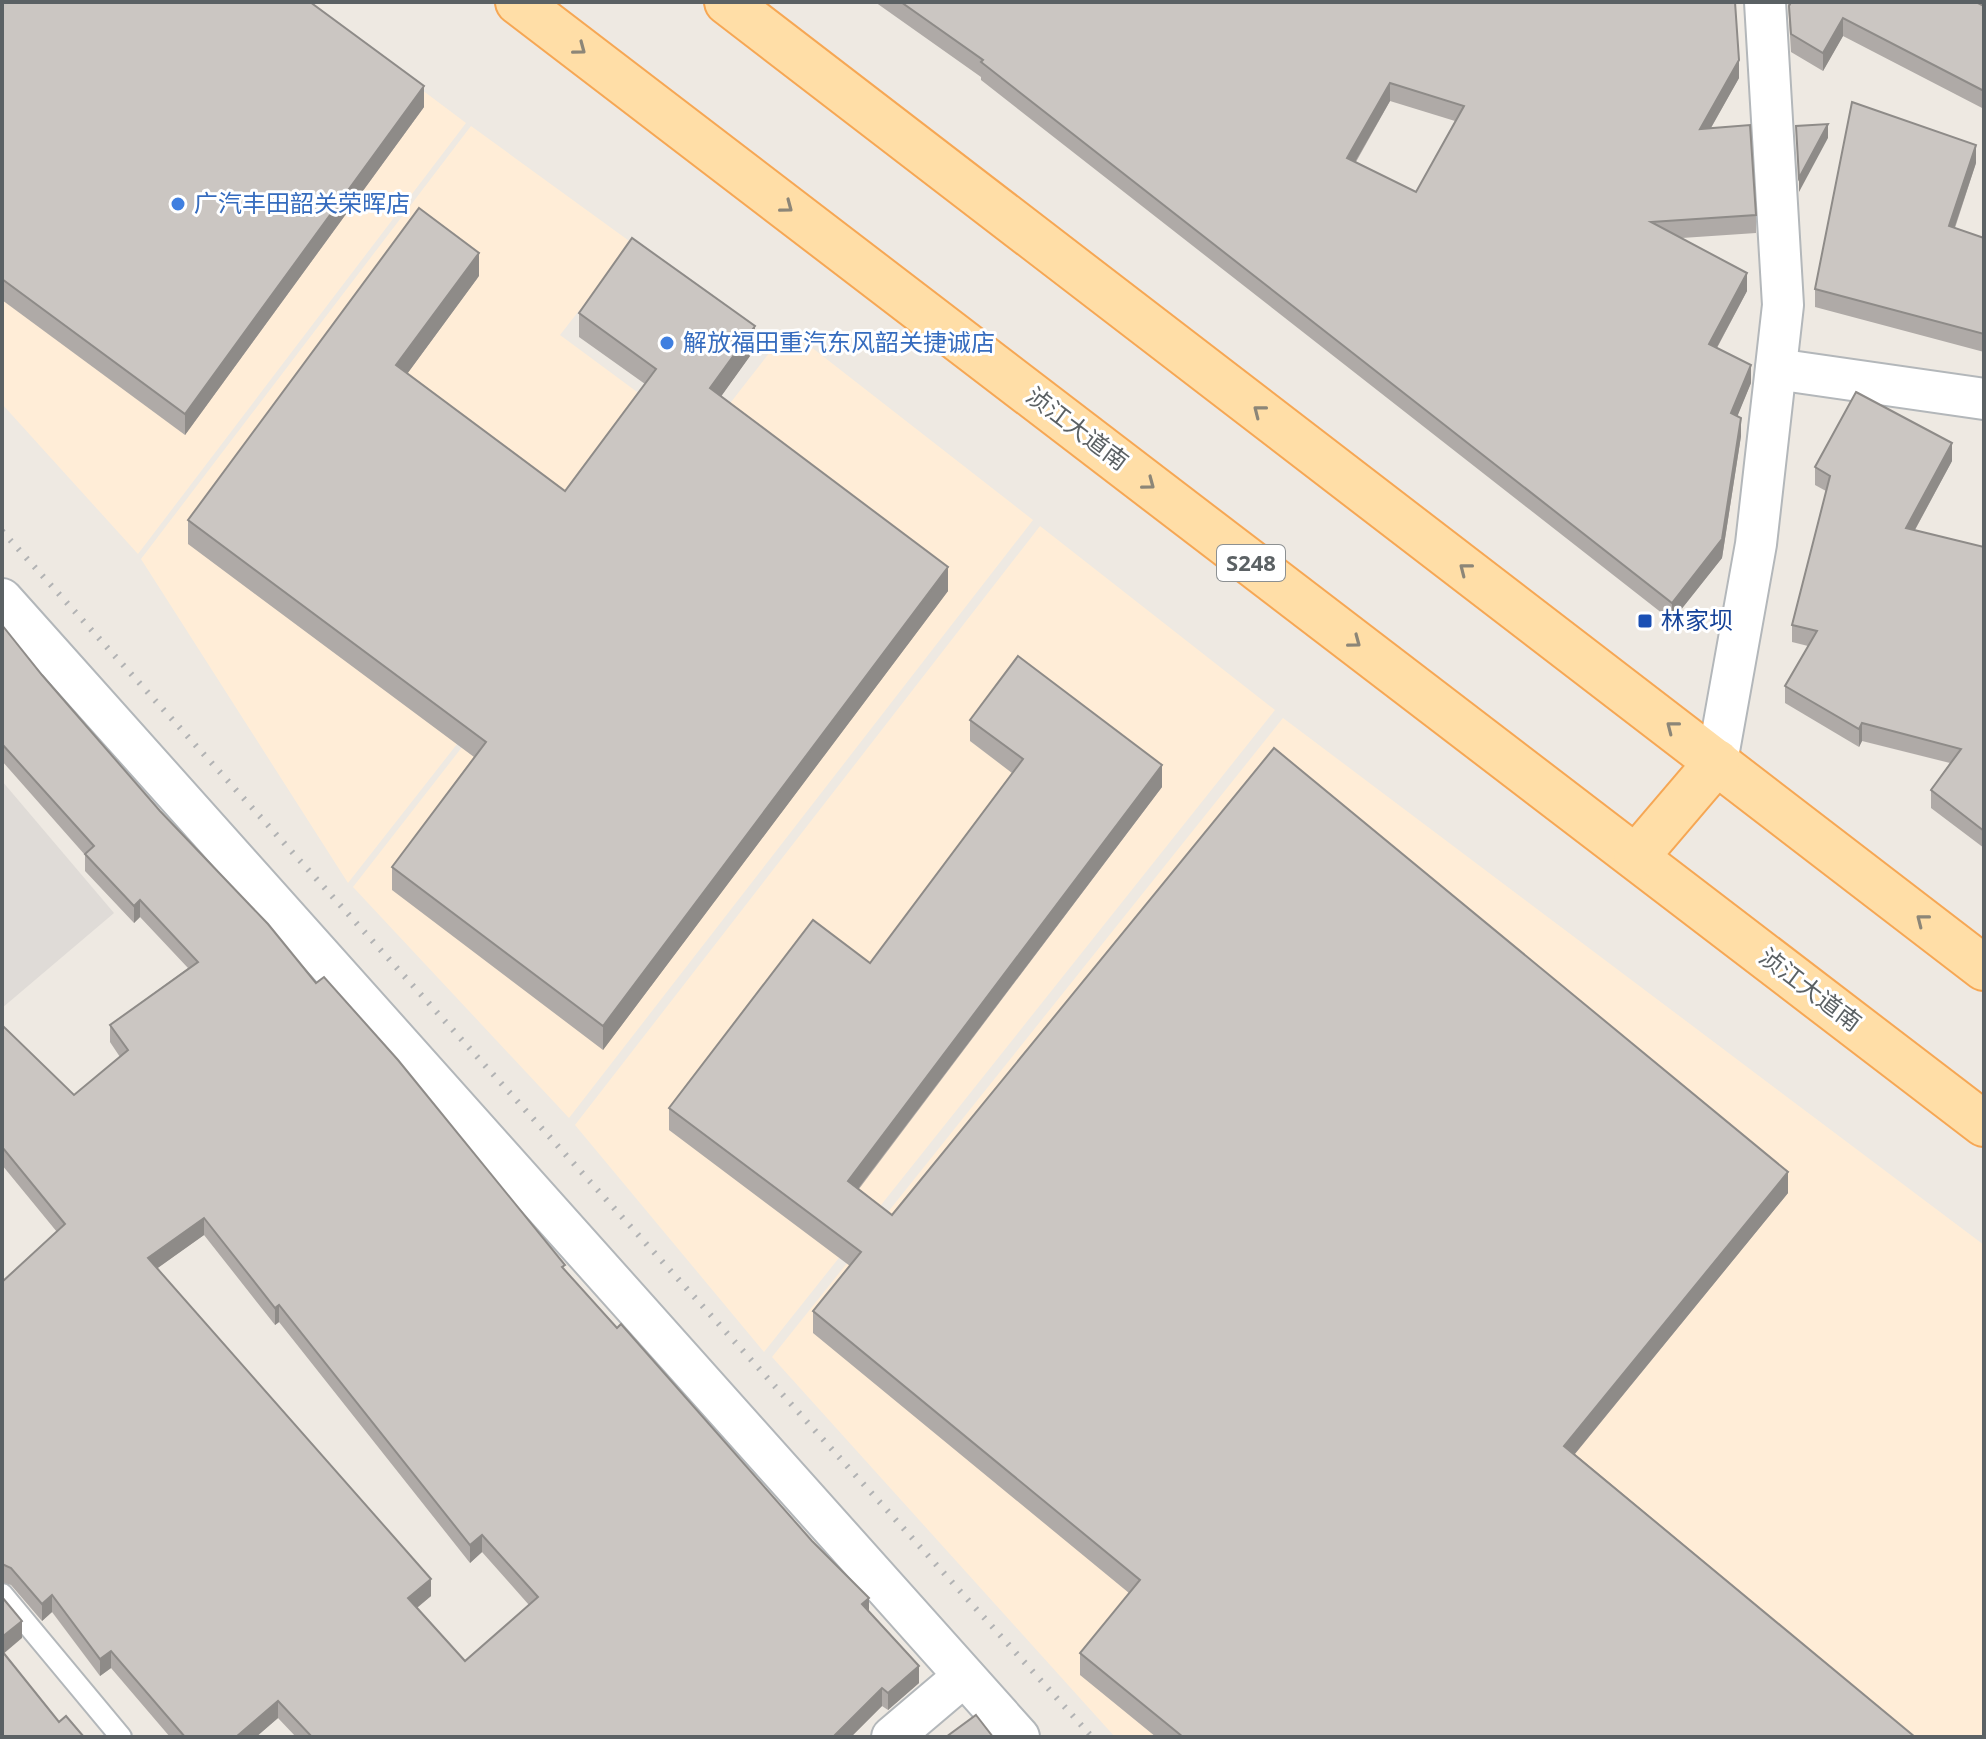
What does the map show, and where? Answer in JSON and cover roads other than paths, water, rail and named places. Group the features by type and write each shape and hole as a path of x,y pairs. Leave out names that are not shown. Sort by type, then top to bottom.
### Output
{"main road":[{"name":"浈江大道南","path":"518,2 1984,1124"},
{"path":"727,2 1984,968"},
{"path":"1636,857 1717,762"}],"street":[{"path":"1717,762 1756,544 1783,305 1765,2"},
{"path":"1776,369 1984,399"},
{"path":"2,599 1019,1737"},
{"path":"892,1737 964,1676"}],"lane":[{"path":"2,1594 121,1737"}],"railway":[{"path":"2,531 1092,1737"}],"place":[{"name":"广汽丰田韶关荣晖店","path":"178,204"},
{"name":"解放福田重汽东风韶关捷诚店","path":"667,343"},
{"name":"林家坝","path":"1645,621"}]}
